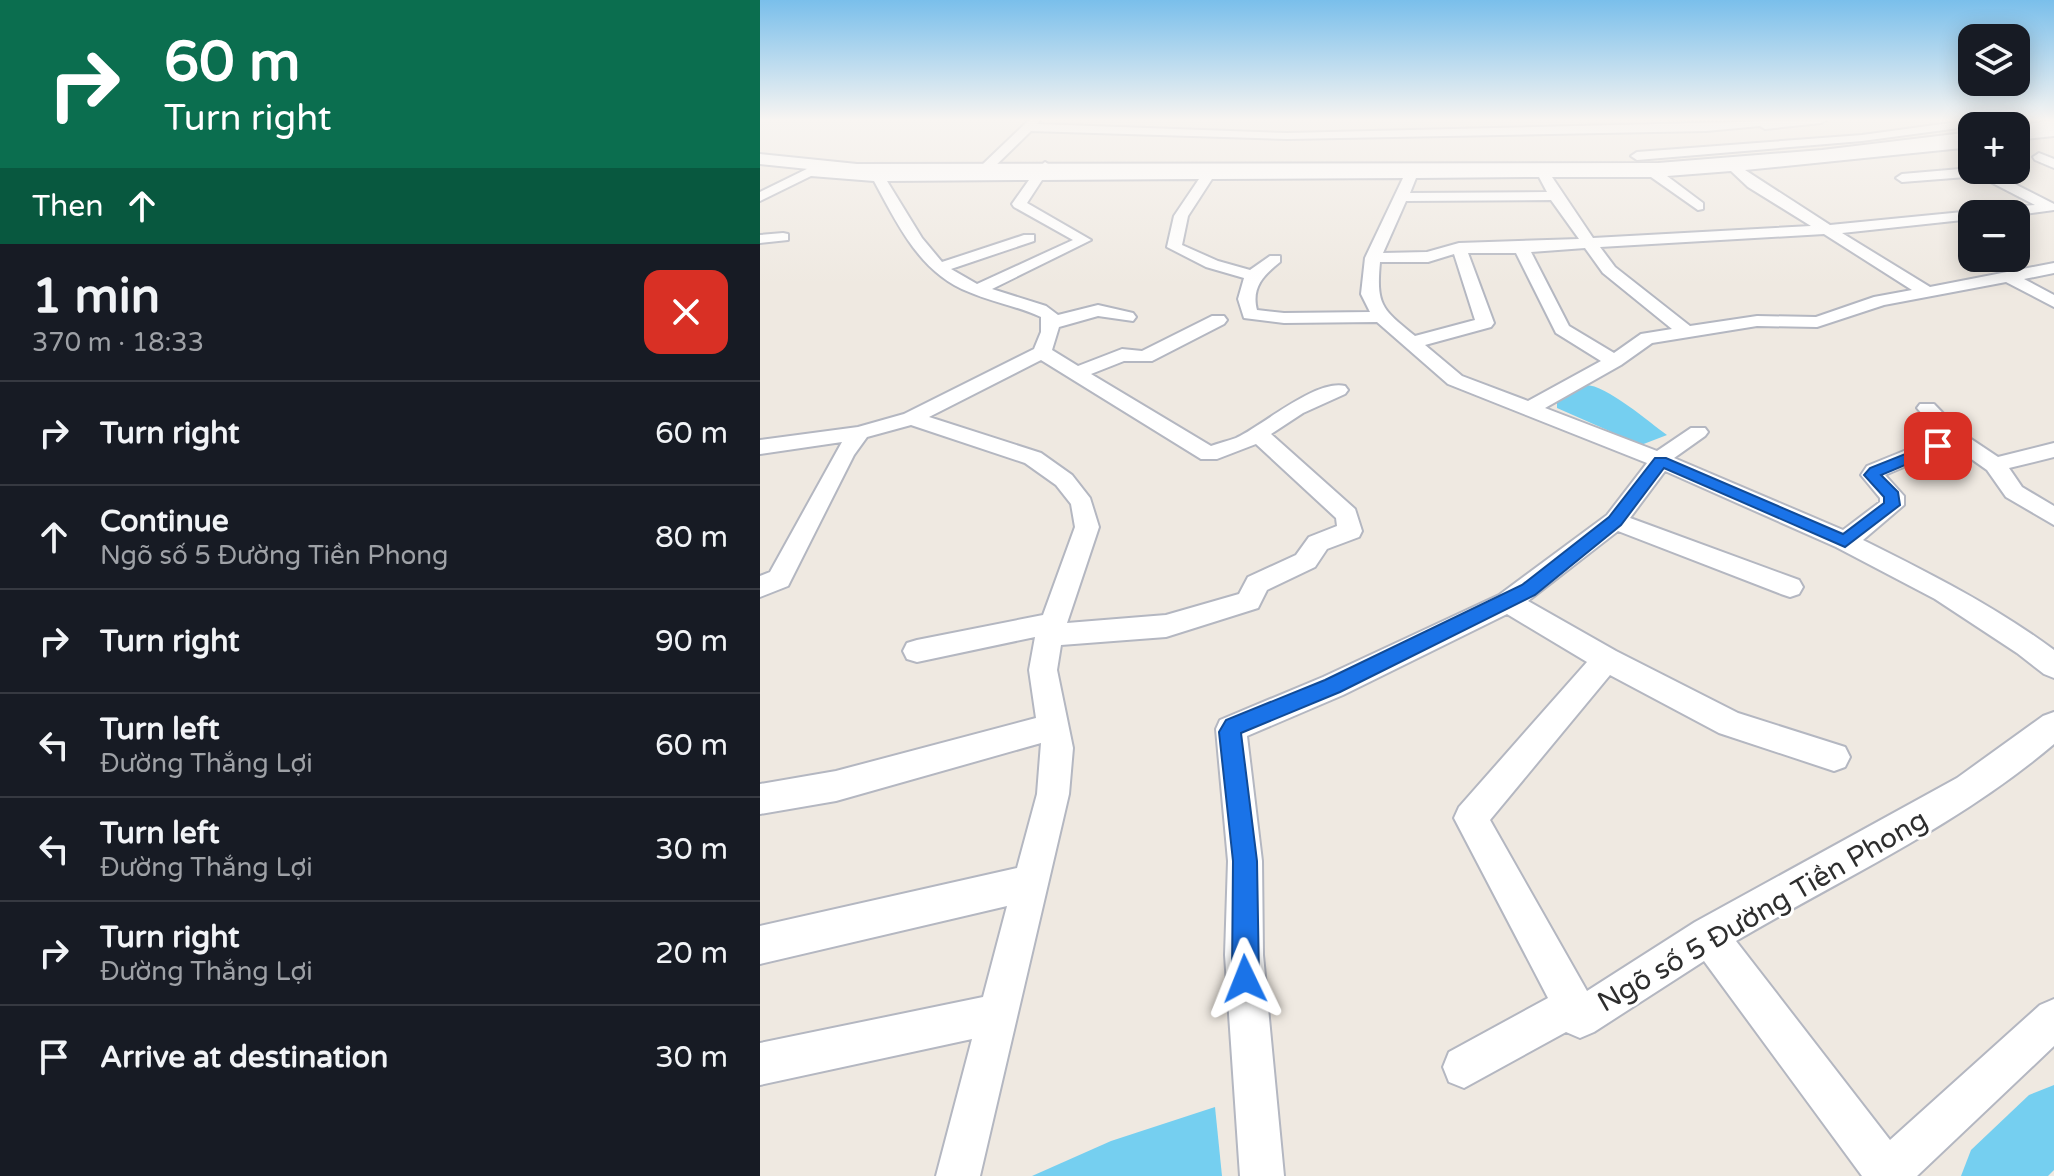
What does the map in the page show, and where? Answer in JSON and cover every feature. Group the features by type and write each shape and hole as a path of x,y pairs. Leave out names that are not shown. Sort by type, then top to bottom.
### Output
{"street":[{"path":"760,197 803,175"},
{"path":"861,175 936,175"},
{"path":"978,290 1084,240 1019,204 1039,175"},
{"path":"1209,175 1182,214 1173,235 1175,247 1212,264 1253,276"},
{"path":"1415,175 1373,258 1369,294 1381,317 1455,380 1661,461 1845,541 1944,592 2054,666"},
{"path":"1544,175 1555,196 1609,270 1687,332"},
{"path":"1657,175 1698,206"},
{"path":"1744,175 1753,184 1927,292"},
{"path":"1902,178 1931,175"},
{"path":"760,447 860,433 911,418 1042,352 1048,341 1049,314 978,290 938,268 922,252 878,177"},
{"path":"2004,184 2051,208"},
{"path":"1404,197 1555,196"},
{"path":"2030,210 2051,208"},
{"path":"1373,258 1428,257 1459,248 1521,248 1712,234 1826,230 1958,216"},
{"path":"760,239 783,237"},
{"path":"938,268 1029,238"},
{"path":"1410,343 1485,323 1459,248"},
{"path":"1521,248 1562,329 1614,361"},
{"path":"1275,259 1253,276 1246,299 1250,314 1284,318 1381,317"},
{"path":"1527,410 1614,361 1647,338 1757,321 1817,322 1880,301 2054,268"},
{"path":"2007,276 2054,302"},
{"path":"1050,324 1096,310 1112,310 1127,317"},
{"path":"1077,373 1122,355 1145,357 1218,320"},
{"path":"1042,352 1209,454 1245,442 1296,409 1338,390"},
{"path":"1927,408 1955,438 1995,465 2014,492 2054,517"},
{"path":"911,418 1033,458 1064,480 1082,503 1087,527 1051,629 1043,670 1057,748 1053,794 958,1176"},
{"path":"1262,1176 1244,955 1245,861 1231,729 1333,686 1508,602 1615,521 1674,447 1698,432"},
{"path":"760,587 779,579 844,453 860,433"},
{"path":"917,651 1051,629 1166,626 1249,601 1257,584 1306,561 1312,546 1321,538 1350,531 1347,515 1258,434"},
{"path":"1845,541 1892,505 1892,496 1872,475 1875,471 1955,438"},
{"path":"1995,465 2054,450"},
{"path":"1615,521 1790,587"},
{"path":"1508,602 1606,659 1730,724 1834,757"},
{"name":"Ngõ số 5 Đường Tiền Phong","path":"1606,659 1471,818 1580,1018 1708,935 1946,802 2031,746 2054,725"},
{"path":"760,799 836,786 1051,727"},
{"path":"760,945 1030,883"},
{"path":"1708,935 1886,1174 2054,1019"},
{"path":"1464,1067 1573,1006"},
{"path":"760,1064 996,1014"}],"water":[{"path":"1585,385 1594,386 1615,397 1667,435 1641,445 1557,408 1557,402"},
{"path":"1215,1107 1222,1176 1032,1176 1111,1141"}],"waterway":[{"path":"1997,1176 2054,1120"}],"route":[{"path":"1245,979 1245,861 1230,732 1234,726 1333,686 1528,590 1615,521 1661,461 1845,541 1894,501 1875,480 1872,475 1875,471 1938,446"}]}
